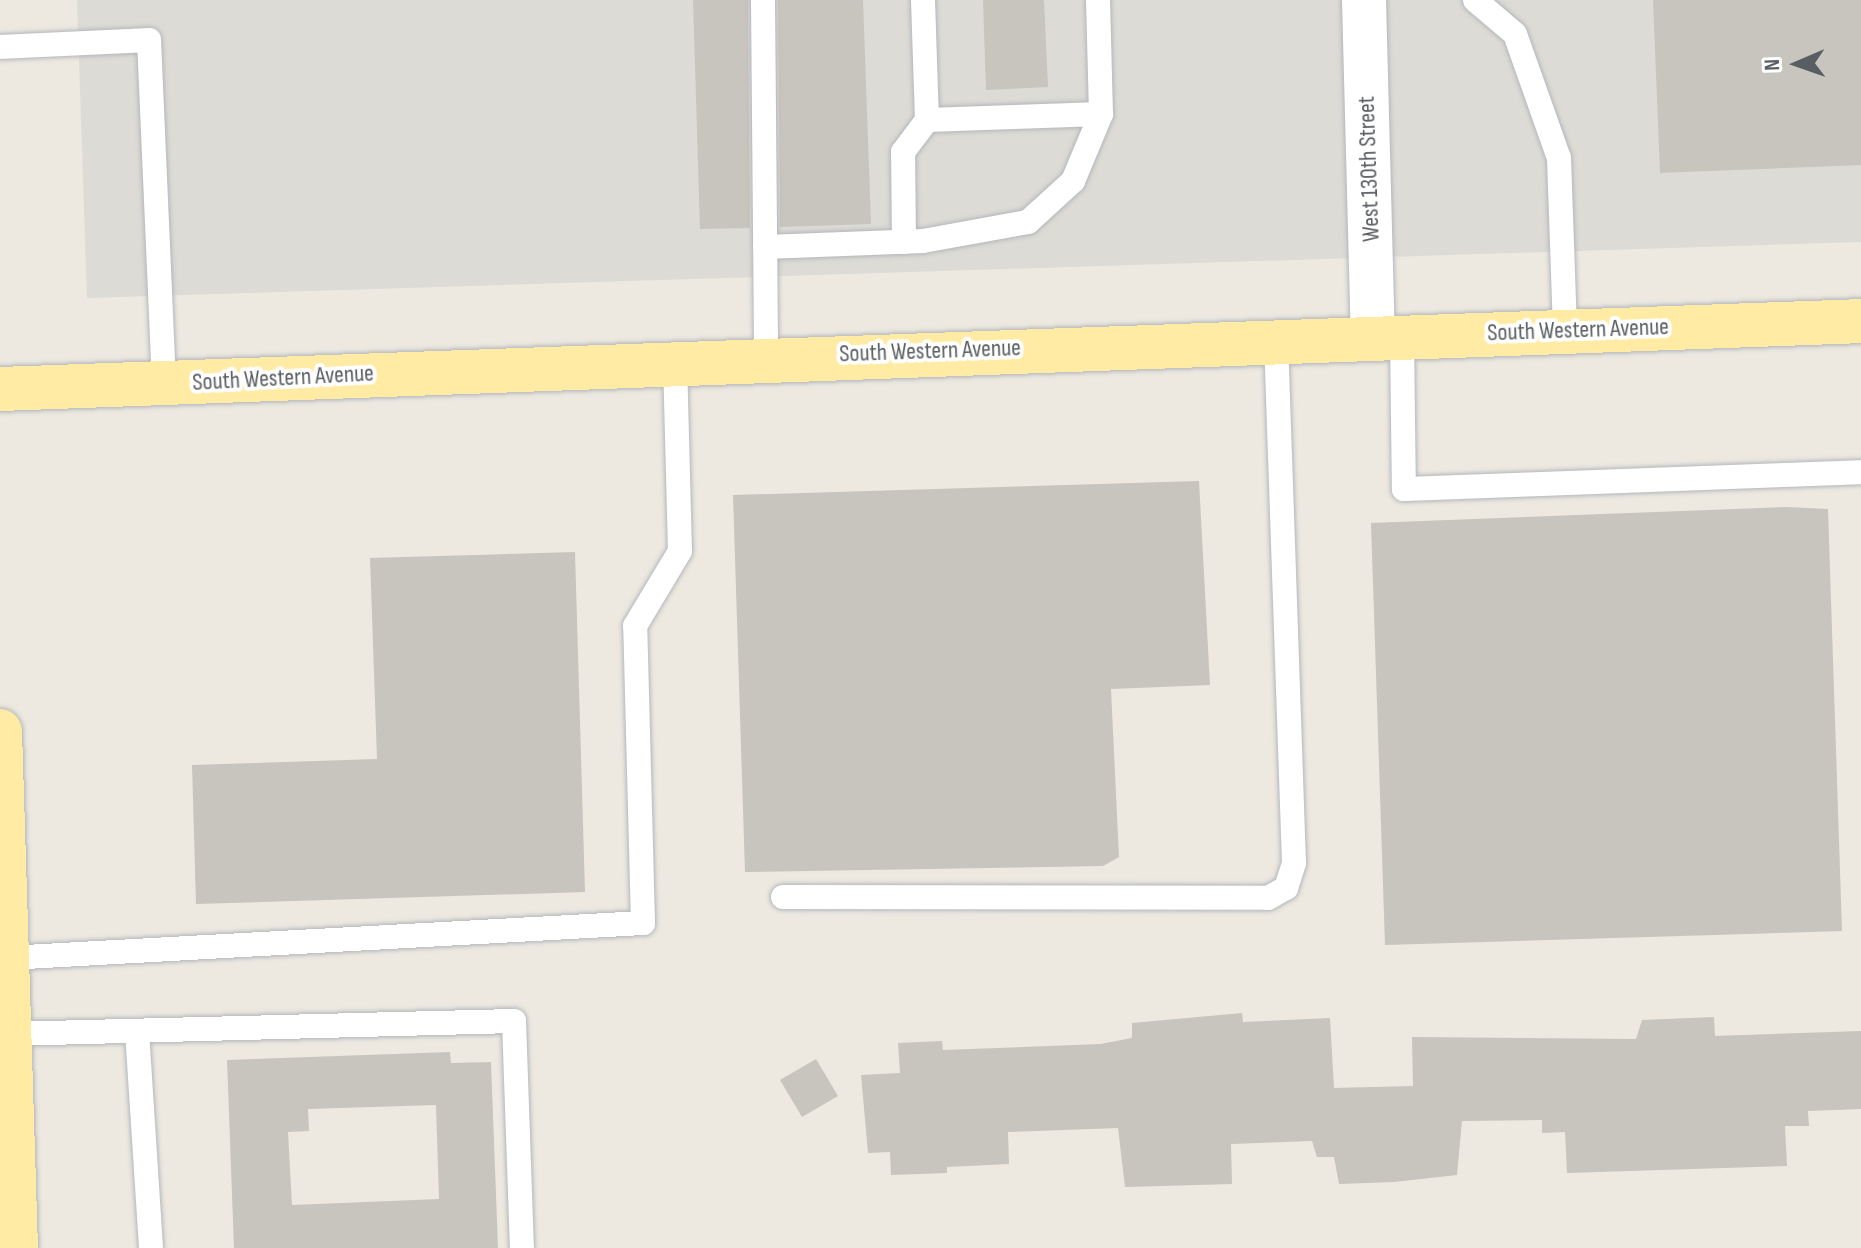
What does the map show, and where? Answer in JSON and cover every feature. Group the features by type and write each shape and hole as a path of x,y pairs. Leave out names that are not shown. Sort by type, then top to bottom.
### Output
{"main road":[{"name":"South Western Avenue","path":"0,389 164,385 766,356 1861,321"},
{"path":"0,731 16,1248"}],"street":[{"name":"West 130th Street","path":"1364,0 1387,336"}],"lane":[{"path":"763,0 766,356"},
{"path":"904,242 903,152 927,120 923,0"},
{"path":"765,247 904,242 1028,222 1073,181 1101,114 1098,0"},
{"path":"1475,0 1515,34 1559,158 1565,331"},
{"path":"0,47 149,40 164,385"},
{"path":"927,120 1101,114"},
{"path":"1387,336 1404,489 1861,472"},
{"path":"783,897 1268,898 1286,888 1294,863 1276,340"},
{"path":"7,958 643,923 635,626 680,551 675,360"},
{"path":"8,1034 514,1021 522,1248"},
{"path":"137,1031 151,1248"}],"shaded area":[{"path":"77,0 1861,0 1861,242 87,298"}],"building":[{"path":"693,0 748,0 750,228 700,229"},
{"path":"778,0 863,0 871,224 780,227"},
{"path":"983,0 1044,0 1048,87 986,90"},
{"path":"1653,0 1861,0 1861,165 1660,173"},
{"path":"1199,481 1210,685 1111,689 1119,857 1103,866 745,872 733,495"},
{"path":"1787,507 1828,509 1842,931 1385,945 1371,523"},
{"path":"575,552 585,892 196,904 192,765 377,759 370,558"},
{"path":"1242,1013 1243,1022 1330,1018 1334,1088 1413,1086 1412,1037 1636,1039 1642,1020 1714,1017 1715,1036 1861,1031 1861,1109 1808,1111 1809,1126 1785,1126 1787,1166 1567,1173 1565,1132 1542,1133 1542,1120 1462,1121 1457,1175 1394,1182 1339,1184 1334,1157 1317,1157 1312,1141 1231,1144 1232,1184 1125,1187 1118,1128 1008,1132 1009,1164 947,1167 947,1173 891,1175 890,1152 868,1153 861,1075 900,1073 898,1043 942,1041 943,1050 1100,1044 1132,1038 1132,1023"},
{"path":"450,1052 451,1063 491,1062 498,1248 234,1248 227,1060","holes":["436,1105 439,1199 292,1205 288,1132 309,1131 308,1109"]},
{"path":"816,1059 838,1096 802,1117 780,1080"}]}
